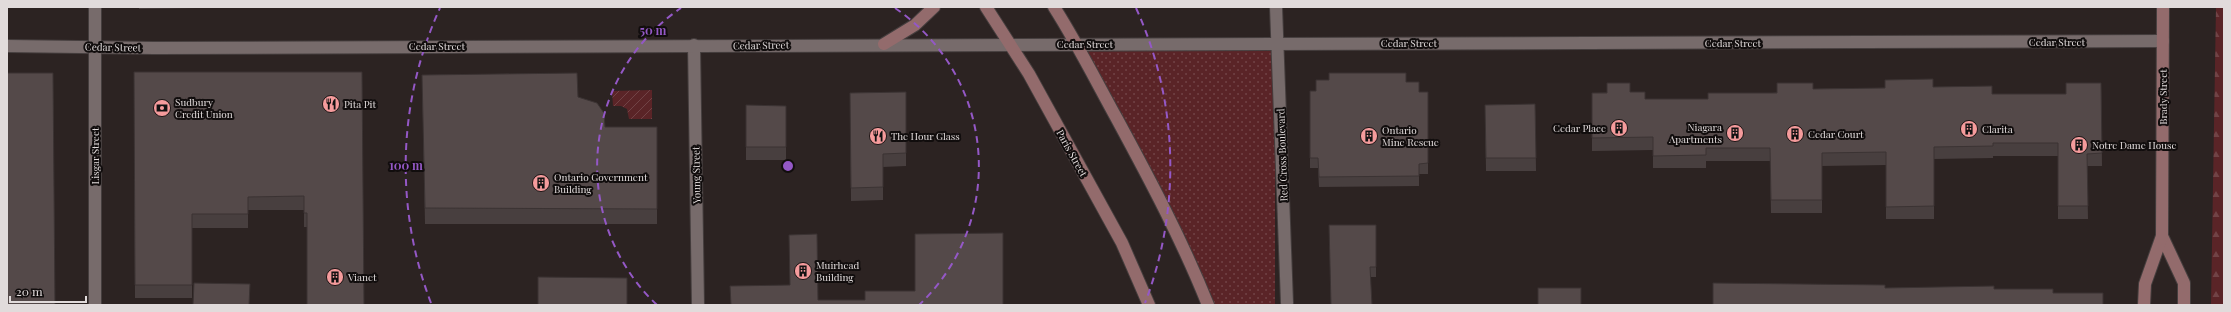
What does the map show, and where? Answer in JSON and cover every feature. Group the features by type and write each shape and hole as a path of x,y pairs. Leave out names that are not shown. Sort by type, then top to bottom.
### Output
{"main road":[{"path":"884,44 915,25 934,7"},
{"name":"Paris Street","path":"986,7 1029,74 1122,243 1149,305"},
{"path":"1054,7 1077,44 1183,245 1208,305"},
{"name":"Brady Street","path":"2144,305 2145,284 2162,236 2163,7"},
{"name":"Brady Street","path":"2162,236 2184,283 2184,305"}],"street":[{"name":"Lisgar Street","path":"95,7 95,305"},
{"name":"Red Cross Boulevard","path":"1276,7 1287,302"},
{"name":"Cedar Street","path":"7,46 2163,41"},
{"name":"Young Street","path":"694,45 698,305"}],"green space":[{"path":"2216,7 2224,7 2224,305 2211,305"},
{"path":"1080,45 1275,45 1275,305 1210,305"},
{"path":"652,90 652,119 629,119 627,109 621,106 613,106 612,91"}],"building":[{"path":"134,72 362,72 364,305 307,305 307,213 304,213 304,196 248,197 248,214 192,214 192,285 135,285"},
{"path":"7,73 53,73 55,305 7,305"},
{"name":"Ontario Government Building","path":"577,73 578,97 597,103 604,113 605,127 657,127 657,209 425,208 422,75"},
{"name":"Ontario Mine Rescue","path":"1329,73 1406,73 1406,82 1419,82 1419,92 1428,92 1428,163 1419,164 1419,176 1319,177 1318,158 1310,158 1310,91 1316,91 1316,80 1329,80"},
{"path":"1933,79 1933,87 1992,86 1992,94 2066,94 2066,83 2101,83 2102,153 2087,154 2088,206 2058,206 2058,143 1993,143 1993,146 1934,147 1934,206 1886,207 1886,152 1822,153 1822,200 1771,200 1770,148 1706,148 1706,155 1653,156 1653,137 1592,138 1592,93 1607,93 1607,83 1630,83 1630,92 1645,92 1645,99 1708,99 1708,93 1777,93 1777,83 1813,83 1813,89 1885,88 1885,80"},
{"name":"The Hour Glass","path":"906,92 906,153 883,154 883,187 851,188 850,93"},
{"path":"1535,104 1536,158 1486,158 1485,105"},
{"path":"746,105 786,106 786,147 746,147"},
{"path":"1329,225 1376,225 1376,267 1370,267 1372,305 1331,305"},
{"path":"1003,233 1003,305 731,305 730,286 790,285 789,235 817,234 818,300 865,300 865,291 915,291 915,234"},
{"path":"538,277 627,278 627,305 538,305"},
{"path":"194,283 250,284 249,305 193,305"},
{"path":"1713,283 1885,285 1885,288 1994,286 1994,289 2053,289 2053,293 2103,293 2103,305 1713,305"},
{"path":"1538,288 1581,288 1581,305 1538,305"}],"place":[{"name":"Pita Pit","path":"331,104"},
{"name":"Sudbury Credit Union","path":"162,108"},
{"name":"Cedar Place","path":"1619,128"},
{"name":"Clarita","path":"1969,129"},
{"name":"Niagara Apartments","path":"1735,133"},
{"name":"Cedar Court","path":"1795,134"},
{"name":"The Hour Glass","path":"878,136"},
{"name":"Ontario Mine Rescue","path":"1369,136"},
{"name":"Notre Dame House","path":"2079,145"},
{"name":"Ontario Government Building","path":"541,183"},
{"name":"Muirhead Building","path":"803,271"},
{"name":"Vianet","path":"335,277"}]}
